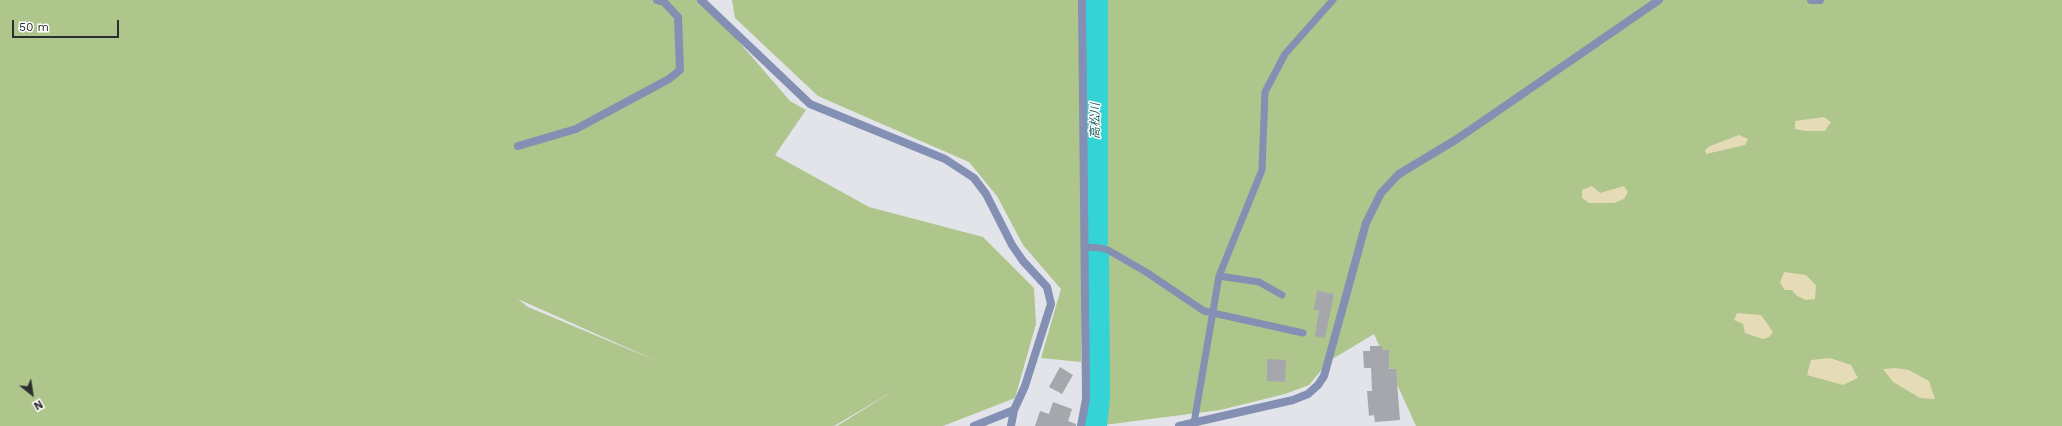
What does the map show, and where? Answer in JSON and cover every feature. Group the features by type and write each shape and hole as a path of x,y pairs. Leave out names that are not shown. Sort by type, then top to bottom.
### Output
{"street":[{"path":"518,146 576,129 669,80 680,70 678,17 664,2 657,0"},
{"path":"701,0 810,104 945,159 974,178 986,194 1012,245 1023,261 1047,287 1051,304 1025,386 1014,410 1011,426"},
{"path":"1081,426 1086,399 1082,0"},
{"path":"1179,426 1194,424 1293,400 1308,394 1318,386 1324,376 1366,223 1381,193 1399,174 1457,139 1659,0"},
{"path":"1811,0 1820,0"},
{"path":"974,426 1014,410"}],"lane":[{"path":"1194,424 1219,276 1262,170 1265,92 1285,54 1333,0"},
{"path":"1085,247 1108,250 1146,272 1204,311 1303,334"},
{"path":"1219,276 1259,282 1282,295"}],"green space":[{"path":"0,0 697,0 709,7 790,101 806,110 775,155 869,207 983,237 1034,288 1036,324 1015,398 943,426 837,426 895,390 834,426 0,426","holes":["518,299 659,362 528,307"]},
{"path":"732,0 2062,0 2062,426 1416,426 1374,334 1329,361 1309,385 1285,394 1220,410 1104,425 1107,300 1083,189 1081,362 1041,358 1061,289 1023,245 997,196 969,162 818,96 735,18"}],"sand":[{"path":"1824,117 1831,122 1825,131 1805,131 1795,129 1795,121"},
{"path":"1739,135 1748,139 1745,145 1706,154 1705,150 1710,146"},
{"path":"1592,186 1600,193 1624,186 1628,192 1624,199 1614,203 1589,203 1582,198 1582,190"},
{"path":"1784,272 1806,275 1816,285 1815,299 1806,300 1797,296 1792,290 1785,290 1780,283"},
{"path":"1737,313 1761,315 1773,332 1769,337 1763,339 1745,333 1743,324 1734,320"},
{"path":"1830,358 1851,365 1858,378 1843,385 1807,375 1811,360"},
{"path":"1895,368 1909,370 1929,381 1935,399 1920,398 1893,382 1883,369"}],"building":[{"path":"1317,291 1334,294 1325,338 1315,336 1319,310 1314,310"},
{"path":"1370,346 1382,346 1382,350 1389,350 1389,369 1396,369 1400,420 1375,422 1374,415 1369,416 1367,391 1372,391 1371,368 1364,368 1363,351 1370,351"},
{"path":"1267,359 1286,360 1285,382 1267,381"},
{"path":"1060,367 1073,375 1062,394 1049,387"},
{"path":"1053,402 1072,409 1068,421 1076,424 1076,426 1035,426 1040,411 1049,414"}],"waterway":[{"name":"高松川","path":"1095,0 1095,241"},
{"name":"高松川","path":"1094,426 1097,398 1096,254"}]}
